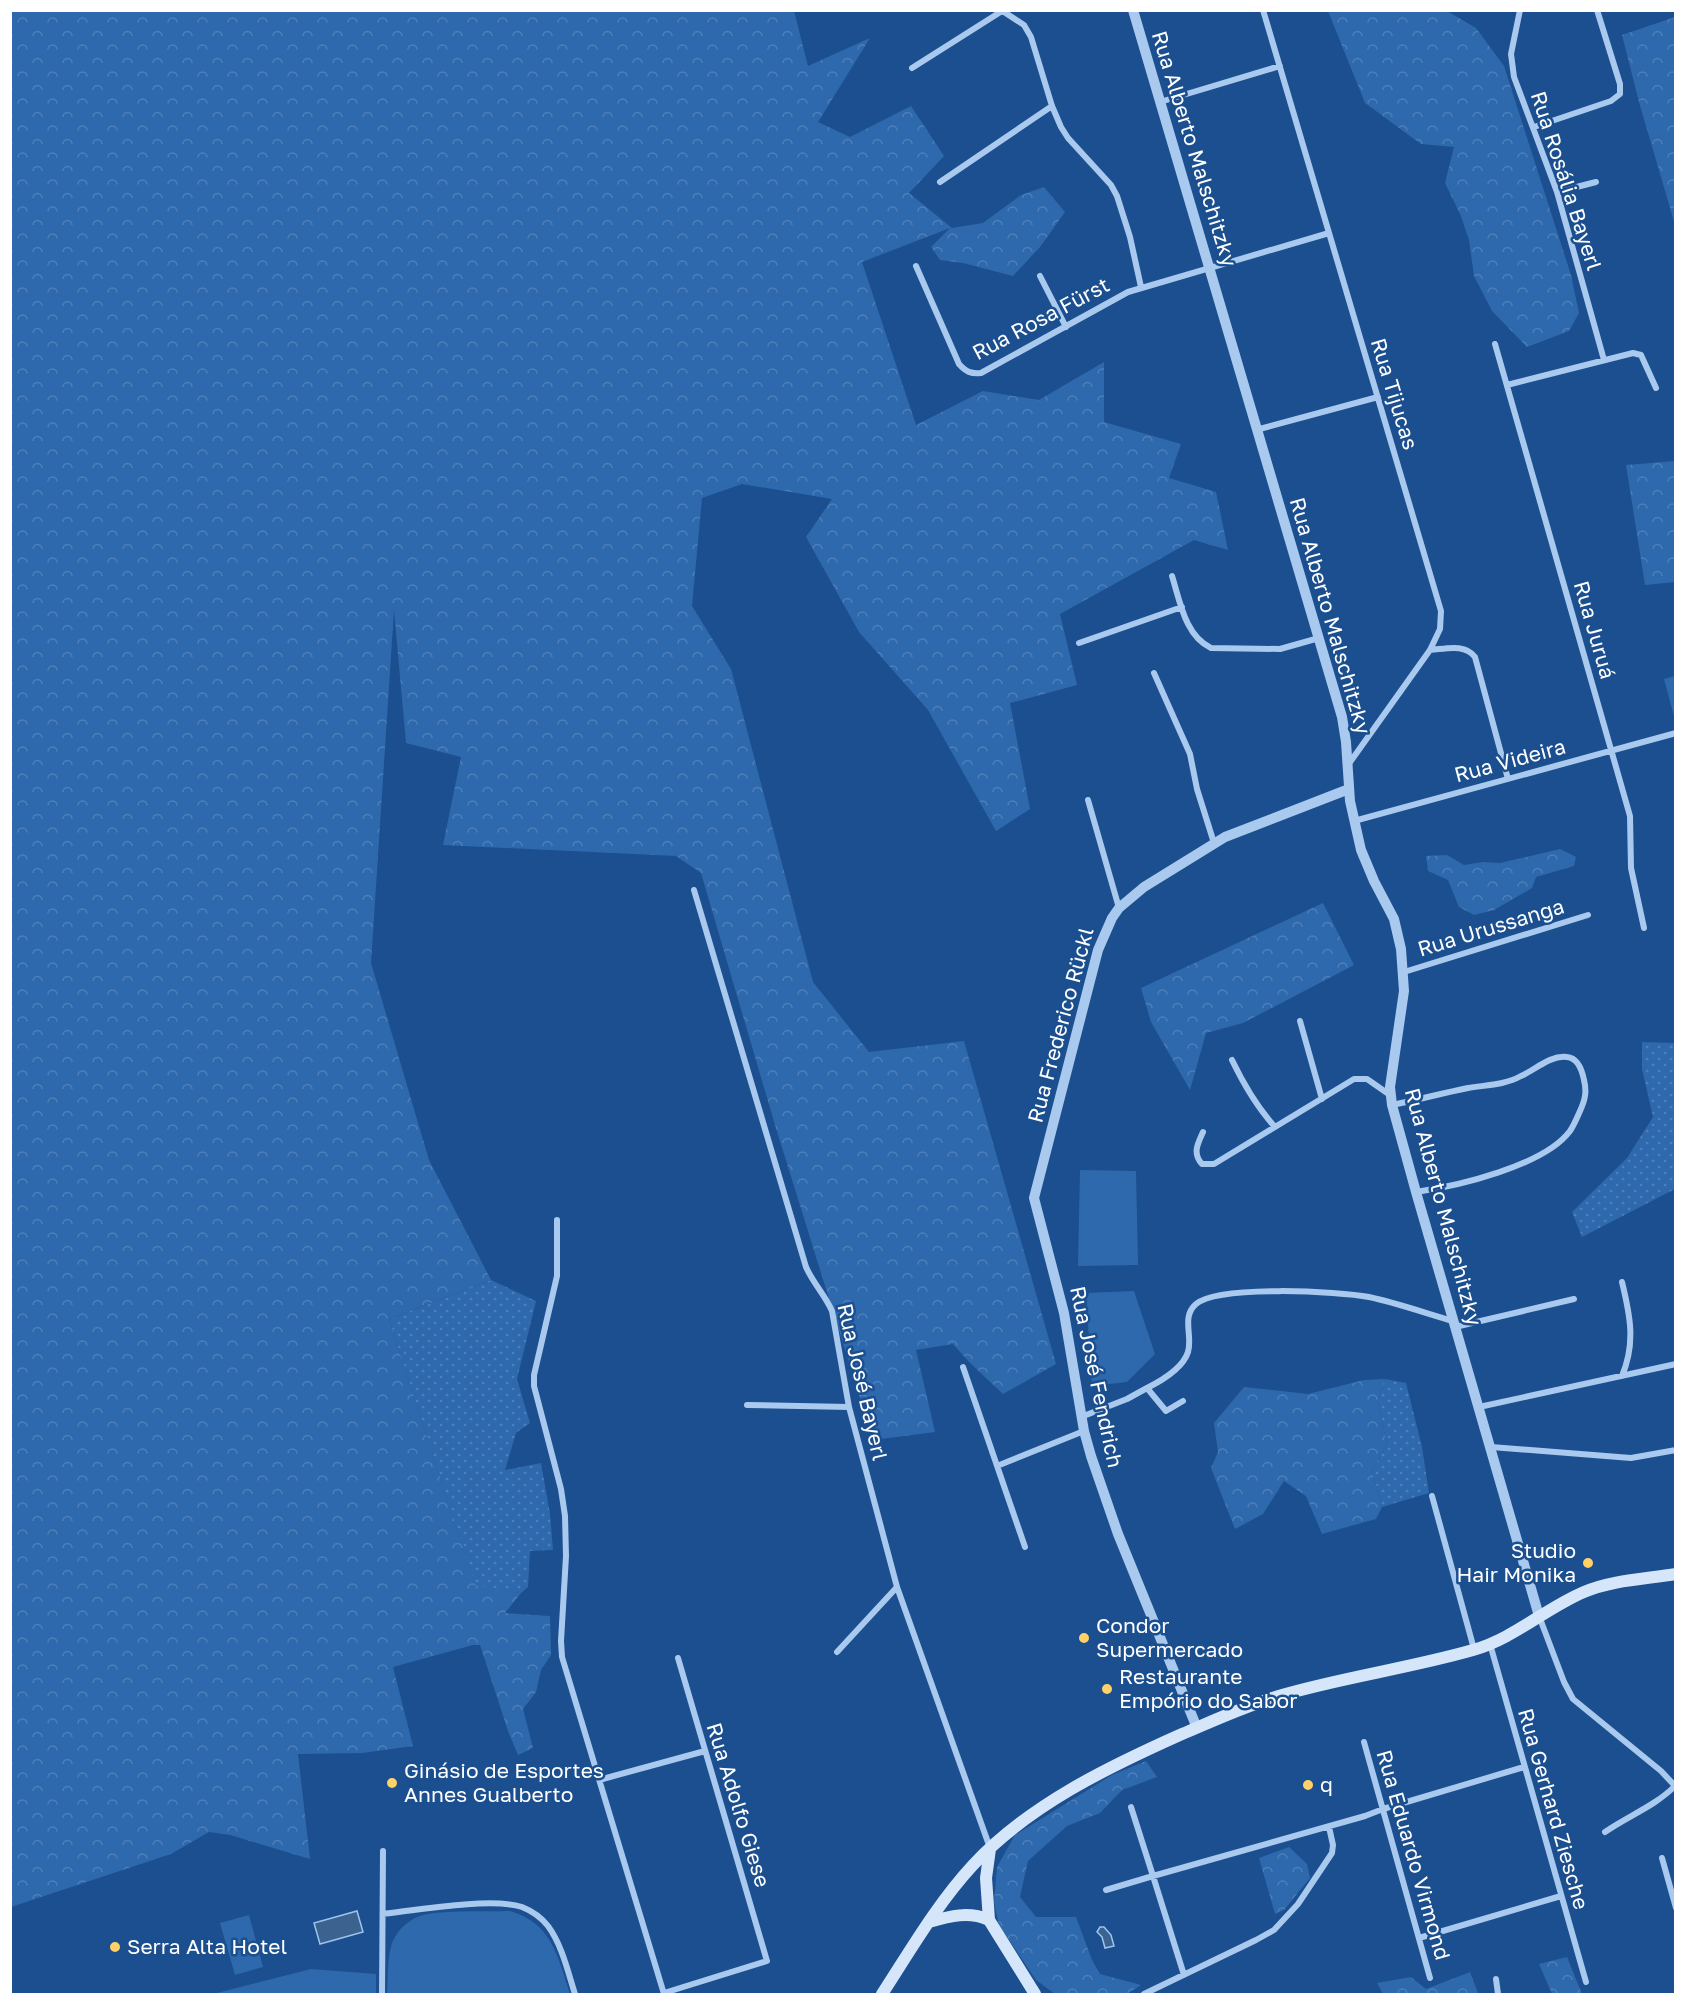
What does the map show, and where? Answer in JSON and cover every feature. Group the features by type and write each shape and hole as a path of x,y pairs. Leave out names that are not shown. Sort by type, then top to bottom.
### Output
{"main road":[{"path":"882,1995 929,1922 959,1881 990,1849 1017,1827 1083,1783 1197,1728 1280,1695 1475,1650 1596,1587 1676,1574"},
{"path":"990,1849 986,1878 989,1920 1032,1989 1043,1995"},
{"path":"929,1922 965,1914 989,1920"}],"street":[{"name":"Rua Alberto Malschitzky","path":"1132,10 1342,717 1348,766 1348,789 1365,861 1394,919 1400,937 1404,1000 1391,1076 1391,1100 1539,1616"},
{"name":"Rua Tijucas","path":"1263,10 1441,611 1440,629 1430,650 1348,766"},
{"name":"Rua Rosália Bayerl","path":"1520,10 1511,54 1514,77 1557,192 1604,360"},
{"path":"1534,127 1611,101 1620,94 1620,84 1597,10"},
{"path":"912,68 1001,11 1024,25 1031,37 1052,106 1068,138 1111,185 1117,196 1130,237 1141,287"},
{"path":"1160,102 1280,66"},
{"path":"940,182 1052,106"},
{"path":"1557,192 1596,182"},
{"name":"Rua Rosa Fürst","path":"916,266 959,364 965,371 972,374 981,373 1116,298 1141,287 1329,233"},
{"path":"1040,276 1066,327"},
{"name":"Rua Juruá","path":"1495,344 1630,816 1631,868 1644,928"},
{"path":"1507,385 1633,353 1641,355 1656,388"},
{"path":"1256,430 1378,397"},
{"path":"1172,576 1182,607 1201,644 1211,648 1280,649 1319,638"},
{"path":"1079,643 1182,607"},
{"path":"1430,650 1460,648 1466,649 1475,657 1508,779"},
{"path":"1154,673 1190,754 1197,789 1214,843"},
{"name":"Rua Videira","path":"1354,821 1676,733"},
{"name":"Rua Frederico Rückl","path":"1034,1198 1098,950 1108,925 1119,908 1144,887 1214,843 1348,789"},
{"path":"1088,800 1119,908"},
{"name":"Rua José Bayerl","path":"694,890 806,1267 813,1283 832,1311 849,1407 897,1587 990,1849"},
{"name":"Rua Urussanga","path":"1404,972 1588,915"},
{"path":"1300,1021 1322,1099"},
{"path":"1203,1132 1196,1153 1202,1164 1208,1164 1220,1161 1354,1079 1367,1078 1391,1100 1508,1081 1540,1064 1563,1056 1578,1063 1586,1090 1584,1102 1570,1132 1557,1144 1545,1153 1485,1177 1416,1192"},
{"path":"1232,1060 1245,1089 1275,1128"},
{"name":"Rua José Fendrich","path":"1034,1198 1064,1313 1084,1431 1118,1534 1197,1728"},
{"path":"556,1220 557,1275 534,1375 534,1386 561,1489 564,1509 566,1556 561,1651 664,1994"},
{"path":"1622,1282 1632,1338 1627,1365 1622,1376"},
{"path":"1081,1417 1128,1399 1159,1382 1182,1363 1188,1352 1188,1323 1192,1310 1209,1296 1267,1291 1335,1293 1371,1298 1454,1324 1574,1299"},
{"path":"1479,1407 1676,1364"},
{"path":"963,1367 1025,1547"},
{"path":"1147,1388 1167,1411 1184,1401"},
{"path":"747,1405 849,1407"},
{"path":"997,1466 1084,1431"},
{"path":"1491,1447 1630,1458 1676,1450"},
{"path":"1432,1496 1475,1650"},
{"path":"837,1652 897,1587"},
{"path":"1539,1616 1564,1682 1573,1699 1661,1771 1675,1786 1660,1800 1635,1812 1605,1832"},
{"name":"Rua Gerhard Ziesche","path":"1490,1644 1586,1982"},
{"name":"Rua Adolfo Giese","path":"664,1994 767,1961 678,1658"},
{"name":"Rua Eduardo Virmond","path":"1364,1742 1430,1978"},
{"path":"599,1780 705,1751"},
{"path":"1106,1890 1329,1827 1524,1767"},
{"path":"1131,1808 1184,1975"},
{"path":"1144,1995 1256,1940 1283,1922 1298,1904 1332,1853 1334,1845 1329,1827"},
{"path":"382,1995 384,1851"},
{"path":"1662,1858 1676,1908"},
{"path":"1419,1938 1561,1896"},
{"path":"384,1914 480,1905 519,1906 531,1911 548,1926 555,1938 575,1995"},
{"path":"1496,1978 1498,1995"}],"green space":[{"path":"10,11 794,11 808,66 870,38 818,122 850,137 911,106 944,156 909,193 952,228 983,223 1021,195 1044,187 1065,212 1040,247 1013,276 963,263 940,260 931,247 950,228 862,262 916,425 983,391 1039,400 1104,362 1104,422 1181,444 1169,478 1216,492 1228,550 1194,540 1060,614 1077,685 1010,703 1030,809 996,831 928,710 859,632 806,537 832,499 742,484 702,498 692,606 731,669 813,982 869,1052 964,1041 1056,1364 1003,1394 953,1344 916,1350 935,1432 873,1440 775,1125 701,873 676,856 443,845 461,757 406,743 394,610 371,963 429,1160 491,1280 389,1319 475,1585 521,1593 505,1613 550,1616 551,1655 541,1670 536,1692 523,1709 533,1748 518,1755 480,1645 393,1667 413,1746 362,1753 298,1754 310,1859 230,1835 209,1832 171,1854 11,1907"},
{"path":"1328,11 1447,11 1476,28 1504,66 1571,275 1579,313 1569,331 1527,347 1492,311 1474,276 1469,240 1461,216 1445,183 1454,147 1421,144 1365,103"},
{"path":"1676,17 1675,225 1622,35"},
{"path":"1675,461 1675,582 1645,585 1626,465"},
{"path":"1675,676 1676,720 1664,679"},
{"path":"1560,849 1576,857 1574,866 1536,877 1532,888 1494,910 1474,915 1459,907 1448,880 1428,871 1426,856 1447,855 1464,865 1483,862 1500,863"},
{"path":"1323,903 1354,965 1243,1023 1206,1033 1190,1090 1151,1022 1141,988"},
{"path":"1642,1042 1675,1043 1675,1189 1582,1237 1572,1212 1627,1158 1653,1117 1642,1069"},
{"path":"1080,1170 1136,1171 1138,1265 1078,1266"},
{"path":"491,1280 536,1301 517,1379 530,1423 516,1433 505,1470 541,1463 550,1514 553,1550 530,1551 528,1587 521,1593 475,1586 389,1319"},
{"path":"1134,1291 1155,1354 1127,1382 1092,1386 1086,1293"},
{"path":"1385,1379 1406,1383 1422,1447 1429,1493 1382,1507 1372,1470 1387,1444 1378,1402"},
{"path":"1385,1379 1378,1402 1387,1444 1372,1470 1382,1507 1376,1519 1322,1534 1306,1496 1284,1481 1263,1514 1235,1529 1211,1468 1218,1452 1214,1423 1244,1387 1308,1394 1364,1380"},
{"path":"1146,1761 1157,1777 1122,1790 1100,1813 1067,1826 1028,1861 1020,1897 1036,1917 1076,1917 1092,1960 1100,1974 1141,1985 1127,1994 1055,1994 1036,1980 999,1925 994,1902 997,1867 1015,1835 1112,1775"},
{"path":"1289,1847 1307,1864 1310,1878 1284,1910 1275,1914 1259,1858"},
{"path":"510,1911 524,1916 544,1933 557,1955 570,1994 387,1994 390,1949 399,1931 409,1922 425,1914"},
{"path":"249,1915 263,1967 235,1975 220,1923"},
{"path":"1567,1957 1582,1994 1552,1994 1539,1964"},
{"path":"311,1969 376,1974 376,1994 213,1994"},
{"path":"1470,1972 1477,1994 1383,1994 1377,1983 1411,1977 1426,1989"}],"shaded area":[{"path":"357,1911 363,1932 320,1944 314,1923"},
{"path":"1100,1927 1104,1927 1111,1935 1114,1946 1105,1948 1102,1937 1097,1932"}],"place":[{"name":"Studio Hair Monika","path":"1588,1563"},
{"name":"Condor Supermercado","path":"1084,1638"},
{"name":"Restaurante Empório do Sabor","path":"1107,1689"},
{"name":"Ginásio de Esportes Annes Gualberto","path":"392,1783"},
{"name":"q","path":"1308,1785"},
{"name":"Serra Alta Hotel","path":"115,1947"}]}
